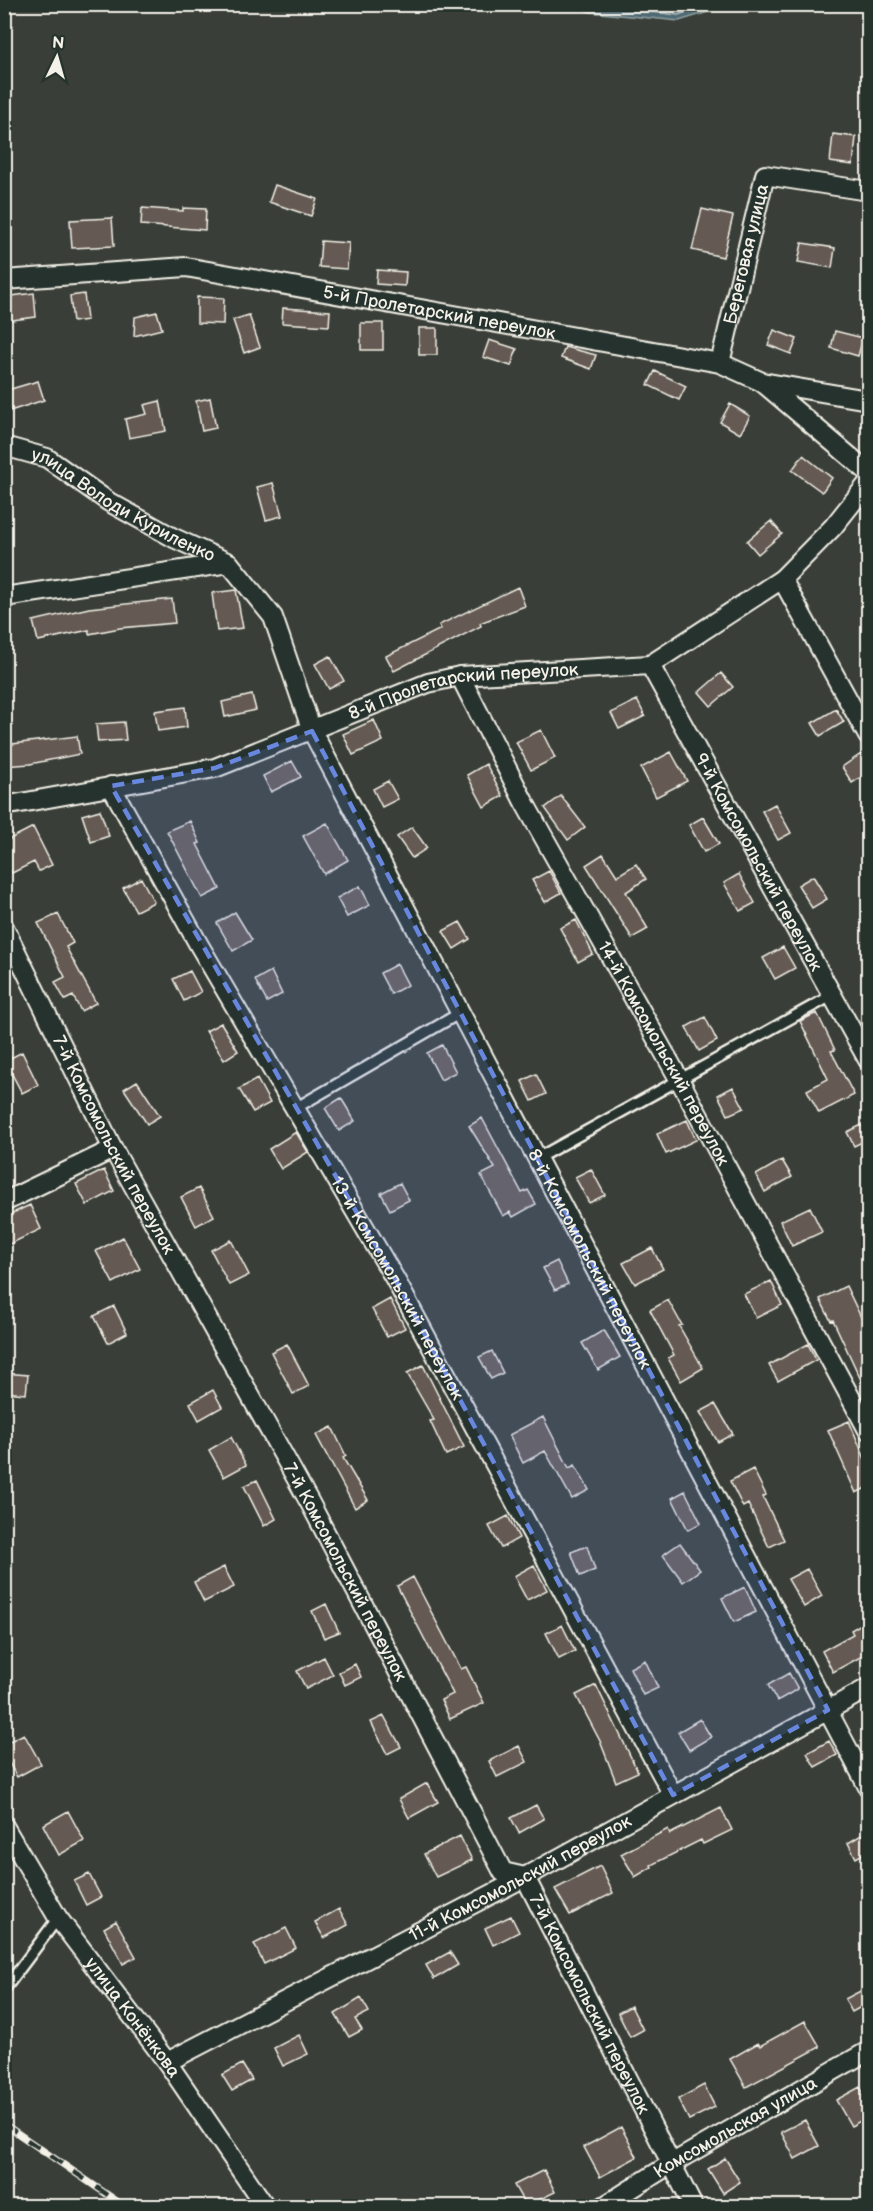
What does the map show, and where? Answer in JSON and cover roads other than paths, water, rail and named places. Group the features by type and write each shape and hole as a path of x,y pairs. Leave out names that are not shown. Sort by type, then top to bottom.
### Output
{"street":[{"name":"Береговая улица","path":"720,363 765,175 868,191"},
{"name":"5-й Пролетарский переулок","path":"4,280 186,267 720,363 762,382 868,400"},
{"path":"762,382 868,472"},
{"name":"улица Володи Куриленко","path":"4,446 47,458 109,502 174,538 229,563 273,617 312,731"},
{"name":"8-й Пролетарский переулок","path":"4,806 215,768 312,731 428,682 460,676 650,664 782,579 833,527 868,483"},
{"path":"4,597 229,563"},
{"path":"782,579 868,736"},
{"name":"9-й Комсомольский переулок","path":"650,664 831,996 867,1055"},
{"name":"14-й Комсомольский переулок","path":"460,676 524,802 679,1079 868,1430"},
{"name":"8-й Комсомольский переулок","path":"312,731 868,1787"},
{"name":"13-й Комсомольский переулок","path":"111,786 294,1109 395,1279 673,1795"},
{"name":"7-й Комсомольский переулок","path":"4,927 113,1149 310,1503 503,1872 525,1877 669,2164 693,2206"},
{"path":"4,1202 113,1149"},
{"name":"11-й Комсомольский переулок","path":"166,2062 525,1877 868,1688"},
{"name":"улица Конёнкова","path":"4,1826 58,1918 166,2062 265,2206"},
{"name":"Комсомольская улица","path":"604,2206 669,2164 868,2051"}],"lane":[{"path":"536,1159 831,996"},
{"path":"294,1109 460,1013"},
{"path":"4,1990 58,1918"}],"water":[{"path":"574,5 731,5 679,21 590,12"}],"railway":[{"path":"4,2124 124,2206"}]}
